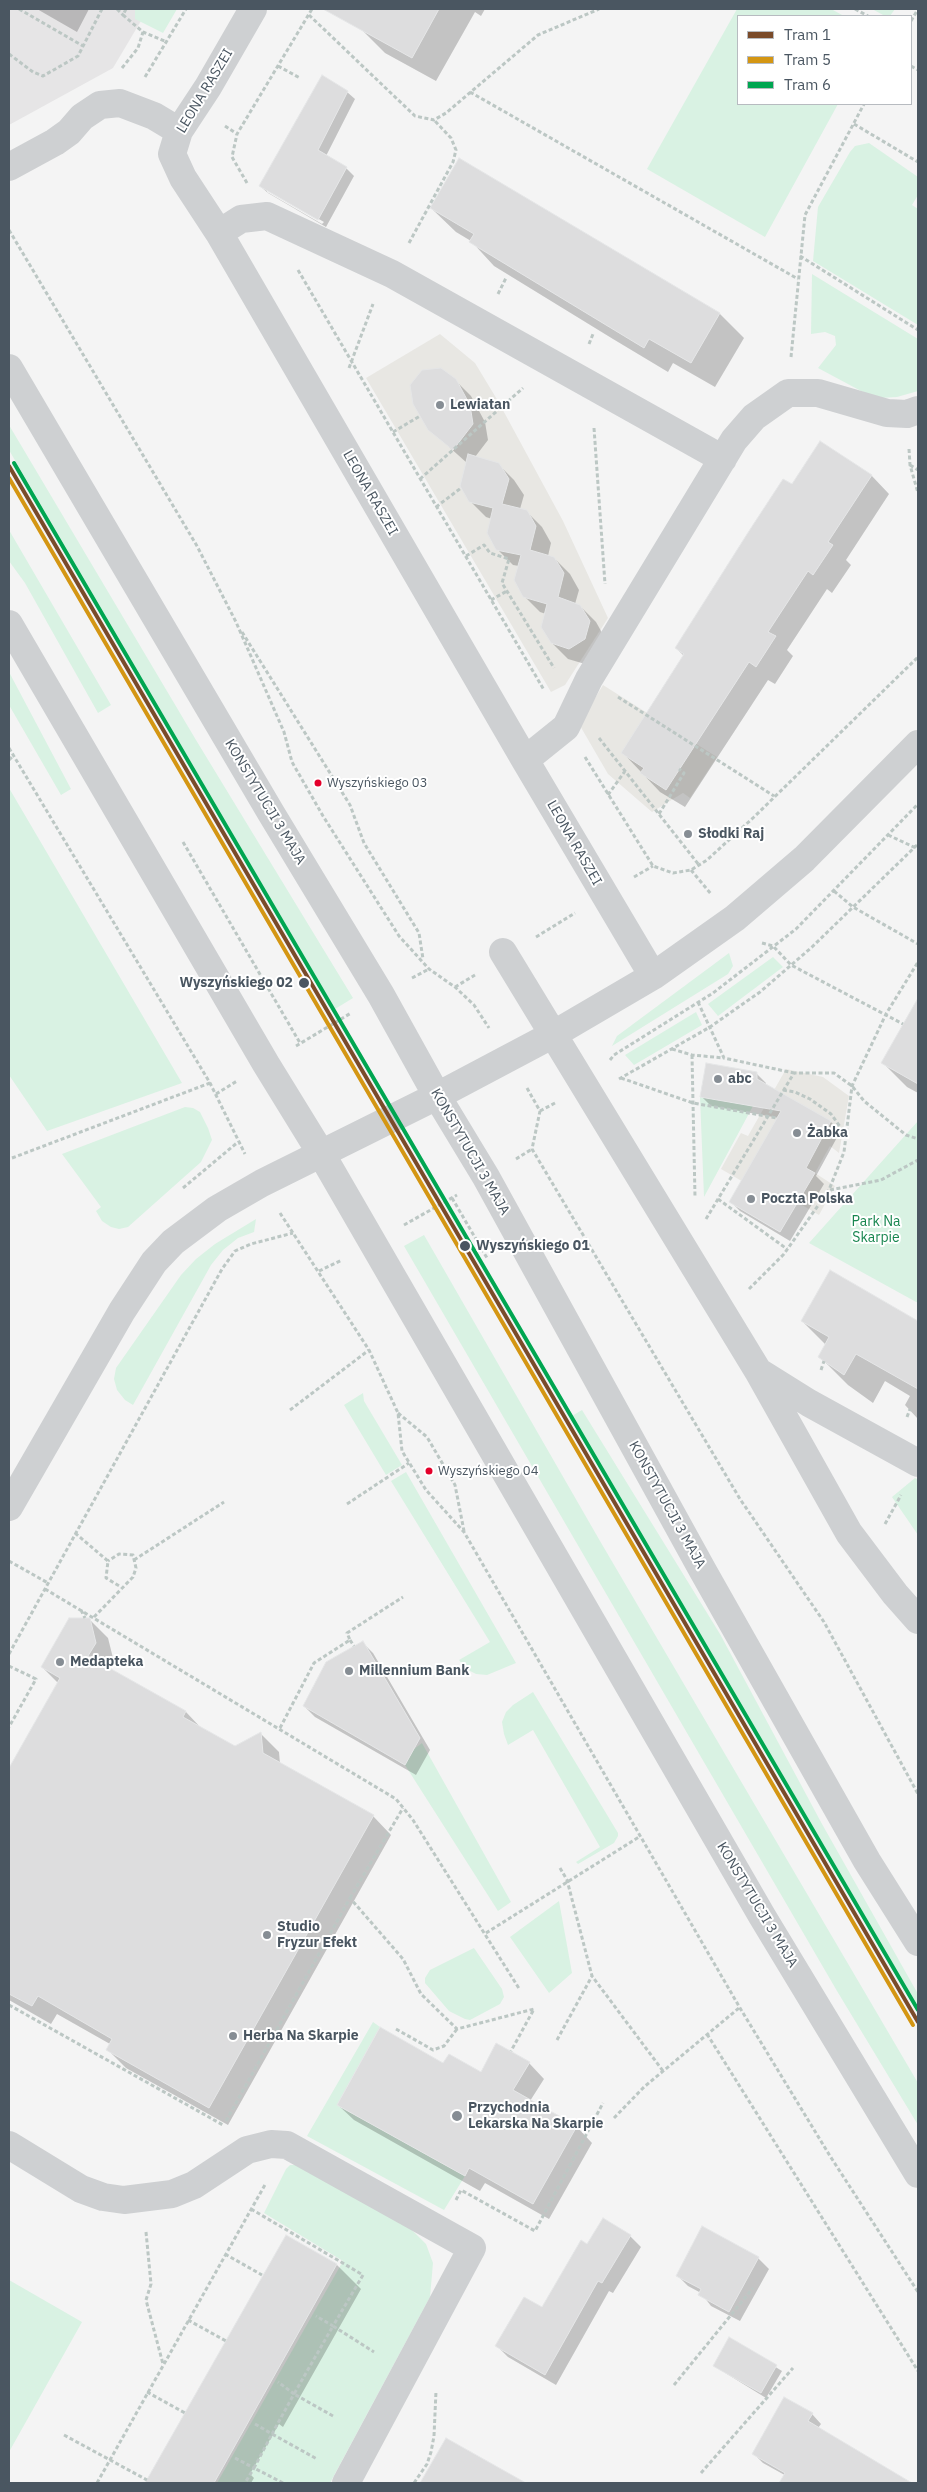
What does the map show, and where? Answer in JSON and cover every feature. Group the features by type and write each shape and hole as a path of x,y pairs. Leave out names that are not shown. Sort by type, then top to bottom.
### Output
{"street":[{"name":"LEONA RASZEI","path":"253,9 208,87 179,131 172,154 183,178 219,233 525,760 654,976"},
{"path":"9,167 55,142 100,105 120,103 154,116 179,131"},
{"path":"219,233 240,219 267,216 388,272 723,458"},
{"name":"KONSTYTUCJI 3 MAJA","path":"9,368 270,813 381,995 437,1096 486,1176 727,1614 867,1861 918,1942"},
{"path":"525,760 570,718 589,679 723,458 754,417 788,393 818,393 887,414 912,412"},
{"name":"KONSTYTUCJI 3 MAJA","path":"9,624 266,1064 322,1155 752,1899 918,2174"},
{"path":"9,1508 122,1311 154,1262 173,1242 217,1210 262,1183 322,1155 437,1096 554,1034 654,976 735,918 804,859 918,744"},
{"path":"503,952 758,1371 849,1533 918,1620"},
{"path":"758,1371 808,1403 918,1463"},
{"path":"9,2145 81,2189 103,2197 142,2199 172,2194 194,2185 247,2150 271,2144 287,2145 472,2248 346,2483"}],"path":[{"path":"19,9 83,46"},
{"path":"9,54 33,72 43,76 78,56 102,9"},
{"path":"118,9 143,32 167,42"},
{"path":"123,15 126,9"},
{"path":"267,216 232,157 237,134 312,9"},
{"path":"434,120 538,35 599,9"},
{"path":"855,9 866,15"},
{"path":"309,15 415,116 434,120 451,138 456,150 453,162 388,272 349,368"},
{"path":"120,70 138,48 143,32"},
{"path":"278,66 300,78"},
{"path":"470,92 798,279"},
{"path":"788,393 805,215 863,105"},
{"path":"854,124 918,162"},
{"path":"9,230 196,546 236,622 350,805 364,843 419,933 423,960"},
{"path":"800,256 918,330"},
{"path":"297,268 491,600 570,718 608,794 653,866 673,872 691,870 714,854 918,657"},
{"path":"420,479 551,362"},
{"path":"591,384 605,589"},
{"path":"912,412 910,465 918,493"},
{"path":"393,432 420,416"},
{"path":"910,465 918,470"},
{"path":"436,507 461,488"},
{"path":"466,556 484,545 490,553 510,559 502,583 556,671 589,679 774,796"},
{"path":"491,600 507,591"},
{"path":"236,622 284,732 292,762 323,816 399,936 423,960 429,969 455,987 474,1005 509,1057 540,1110 532,1149 740,1499 824,1622 918,1794"},
{"path":"570,718 625,771 699,865"},
{"path":"9,748 210,1083 244,1153"},
{"path":"9,760 13,756"},
{"path":"659,814 684,773 679,769"},
{"path":"608,794 625,771"},
{"path":"588,1089 614,1055 698,1002 796,929 918,804"},
{"path":"588,1089 621,1078 710,1027 760,992 917,847 888,835"},
{"path":"183,842 300,1044"},
{"path":"691,870 713,897"},
{"path":"834,891 853,907 918,944"},
{"path":"759,942 774,946 791,965 903,1024"},
{"path":"745,1293 786,1249 829,1190 844,1152 852,1086 886,1014 918,962"},
{"path":"698,1002 724,1058"},
{"path":"216,1094 356,1010"},
{"path":"672,1049 692,1055 724,1058 794,1072 834,1073 852,1086 864,1101 906,1135 918,1139"},
{"path":"692,1055 695,1198"},
{"path":"704,1223 794,1072"},
{"path":"621,1078 693,1103 777,1118"},
{"path":"12,1158 210,1083"},
{"path":"783,1090 794,1092 810,1099 831,1114 846,1135"},
{"path":"320,1271 372,1244 532,1149"},
{"path":"829,1190 881,1180 918,1160"},
{"path":"718,1199 786,1249"},
{"path":"279,1211 320,1271 369,1350 398,1413 402,1451 426,1490 464,1532 544,1666 639,1837 740,2008 830,2156 918,2292"},
{"path":"9,1654 222,1269 236,1251 251,1244 293,1233"},
{"path":"290,1410 369,1350"},
{"path":"398,1413 427,1437 455,1485 464,1532"},
{"path":"347,1504 410,1463"},
{"path":"867,1558 918,1463"},
{"path":"134,1560 224,1502"},
{"path":"76,1533 108,1561"},
{"path":"94,1617 121,1587 133,1577 136,1568 133,1555 119,1554 108,1561"},
{"path":"9,1561 48,1583"},
{"path":"108,1561 106,1578 121,1587"},
{"path":"45,1589 379,1787 404,1808 486,1933 520,1990"},
{"path":"354,1646 347,1632 403,1597"},
{"path":"81,1610 85,1618"},
{"path":"280,1728 314,1663 350,1640"},
{"path":"9,1666 36,1679 9,1727"},
{"path":"9,2005 224,2125 350,1898 404,1808"},
{"path":"486,1933 567,1880 639,1837"},
{"path":"560,1868 567,1880 592,1976 662,2071"},
{"path":"350,1898 403,1959 421,1994 457,2029"},
{"path":"557,2040 592,1976"},
{"path":"614,2118 662,2071 740,2008"},
{"path":"396,2029 433,2050 444,2046 457,2029 534,2009 511,2051"},
{"path":"707,2034 918,2371"},
{"path":"442,2231 461,2190 535,2232 603,2103"},
{"path":"97,2483 287,2145"},
{"path":"142,2199 152,2284 146,2300 163,2365"},
{"path":"244,2483 363,2275 251,2209"},
{"path":"225,2254 262,2275"},
{"path":"674,2385 753,2288"},
{"path":"316,2316 374,2352"},
{"path":"188,2320 226,2341"},
{"path":"701,2473 793,2368"},
{"path":"278,2382 294,2394 333,2416"},
{"path":"148,2392 185,2413"},
{"path":"255,2424 317,2459"},
{"path":"64,2435 147,2480"},
{"path":"235,2458 283,2483"}],"shaded area":[{"path":"9,9 148,9 113,68 9,125"},
{"path":"440,334 475,363 498,401 563,521 608,618 565,685 551,692 366,378"},
{"path":"603,685 717,757 690,798 683,793 652,812 608,774 579,724"},
{"path":"786,1069 823,1077 849,1096 839,1153 830,1146 815,1173 835,1186 819,1215 769,1186 764,1194 721,1169 741,1133 748,1136"}],"green space":[{"path":"135,9 177,9 163,33 135,19"},
{"path":"737,9 831,9 842,15 737,15 737,105 837,105 765,237 647,169"},
{"path":"872,9 895,9 891,15 883,15"},
{"path":"869,143 918,177 918,195 912,205 918,209 918,325 813,261 818,207 850,152 855,146"},
{"path":"812,274 918,339 918,391 897,397 879,398 861,391 818,368 836,345 835,336 825,332 811,334"},
{"path":"9,425 196,740 353,998 335,1009 9,450"},
{"path":"9,530 111,705 98,713 25,583 9,561"},
{"path":"9,672 71,789 61,795 9,705"},
{"path":"9,788 182,1083 47,1131 9,1075"},
{"path":"729,953 733,966 728,974 612,1046 617,1036"},
{"path":"773,957 783,967 718,1016 708,1004"},
{"path":"696,1012 702,1025 634,1065 625,1055"},
{"path":"700,1097 753,1106 704,1197"},
{"path":"185,1107 193,1108 200,1112 212,1140 201,1162 128,1227 119,1229 111,1227 102,1221 96,1211 101,1207 62,1154"},
{"name":"Park Na Skarpie","path":"918,1121 918,1303 809,1243"},
{"path":"256,1219 254,1232 238,1238 223,1250 211,1265 133,1405 125,1400 117,1390 114,1379 116,1368 181,1275 196,1259 215,1244"},
{"path":"424,1235 600,1541 918,2083 918,2125 837,1991 404,1246"},
{"path":"363,1393 364,1401 402,1465 386,1475 344,1405"},
{"path":"582,1410 720,1634 822,1824 918,1994 918,2006 572,1416"},
{"path":"406,1472 516,1663 487,1675 476,1674 466,1669 459,1660 490,1642 391,1481"},
{"path":"915,1478 918,1480 918,1535 892,1497"},
{"path":"533,1692 618,1833 614,1843 578,1864 576,1862 600,1847 533,1730 508,1745 504,1734 502,1722 506,1712"},
{"path":"422,1743 511,1902 498,1911 405,1765 414,1749"},
{"path":"559,1901 572,1973 549,1993 510,1937"},
{"path":"474,1948 502,1989 504,1997 500,2004 470,2020 449,2011 425,1983 425,1978 430,1970"},
{"path":"373,2022 380,2027 337,2105 465,2176 444,2210 307,2136"},
{"path":"290,2165 297,2165 411,2229 426,2244 433,2263 430,2297 330,2483 217,2483 343,2261 264,2213 286,2169"},
{"path":"9,2280 82,2322 9,2452"}],"building":[{"path":"323,9 439,9 412,58"},
{"path":"322,75 348,91 318,150 347,167 318,220 259,186"},
{"path":"459,158 720,313 691,363 649,339 644,348 469,242 474,234 430,208"},
{"path":"441,368 456,379 470,405 473,424 453,450 428,430 413,404 410,385 422,370"},
{"path":"820,441 872,475 828,542 833,545 813,575 808,571 768,632 776,636 756,667 749,662 666,790 640,773 644,768 621,753 684,654 675,648 749,531 783,479 792,484"},
{"path":"468,454 499,463 509,479 502,504 527,510 536,526 530,550 554,557 564,573 558,597 580,605 590,621 585,639 569,649 551,643 541,627 547,604 523,597 514,580 521,555 496,550 487,533 493,508 469,502 460,486"},
{"path":"918,998 918,1084 881,1063"},
{"path":"706,1063 757,1072 757,1079 831,1121 806,1168 815,1173 780,1232 729,1202 781,1111 700,1097"},
{"path":"830,1270 918,1321 918,1389 856,1354 844,1375 818,1357 829,1337 801,1321"},
{"path":"69,1618 90,1618 96,1643 88,1656 186,1711 183,1717 235,1746 261,1732 263,1753 374,1815 209,2108 106,2050 112,2039 38,1996 32,2006 9,1994 9,1768 60,1678 41,1667"},
{"path":"363,1641 420,1738 405,1765 303,1706 326,1662"},
{"name":"Przychodnia Lekarska Na Skarpie","path":"380,2027 443,2063 449,2054 481,2072 496,2043 530,2062 513,2090 577,2126 533,2204 469,2168 465,2176 337,2105"},
{"path":"603,2218 631,2235 602,2283 598,2281 545,2375 495,2346 524,2297 542,2307 581,2240 587,2244"},
{"path":"702,2226 759,2257 729,2312 698,2295 701,2289 676,2276"},
{"path":"286,2235 337,2264 214,2483 145,2483"},
{"path":"729,2337 777,2365 761,2393 713,2366"},
{"path":"784,2397 813,2413 808,2421 912,2483 779,2483 785,2473 752,2454"},
{"path":"446,2438 526,2483 420,2483"}],"tram line":[{"name":"6","path":"14,463 918,2010"},
{"name":"1","path":"9,466 918,2022"},
{"name":"5","path":"9,478 913,2025"}],"place":[{"name":"Lewiatan","path":"440,405"},
{"name":"Wyszyńskiego 03","path":"318,783"},
{"name":"Słodki Raj","path":"688,834"},
{"name":"Wyszyńskiego 02","path":"304,983"},
{"name":"abc","path":"718,1079"},
{"name":"Żabka","path":"797,1133"},
{"name":"Poczta Polska","path":"751,1199"},
{"name":"Wyszyńskiego 01","path":"465,1246"},
{"name":"Wyszyńskiego 04","path":"429,1471"},
{"name":"Medapteka","path":"60,1662"},
{"name":"Millennium Bank","path":"349,1671"},
{"name":"Studio Fryzur Efekt","path":"267,1935"},
{"name":"Herba Na Skarpie","path":"233,2036"},
{"name":"Przychodnia Lekarska Na Skarpie","path":"457,2116"}]}
